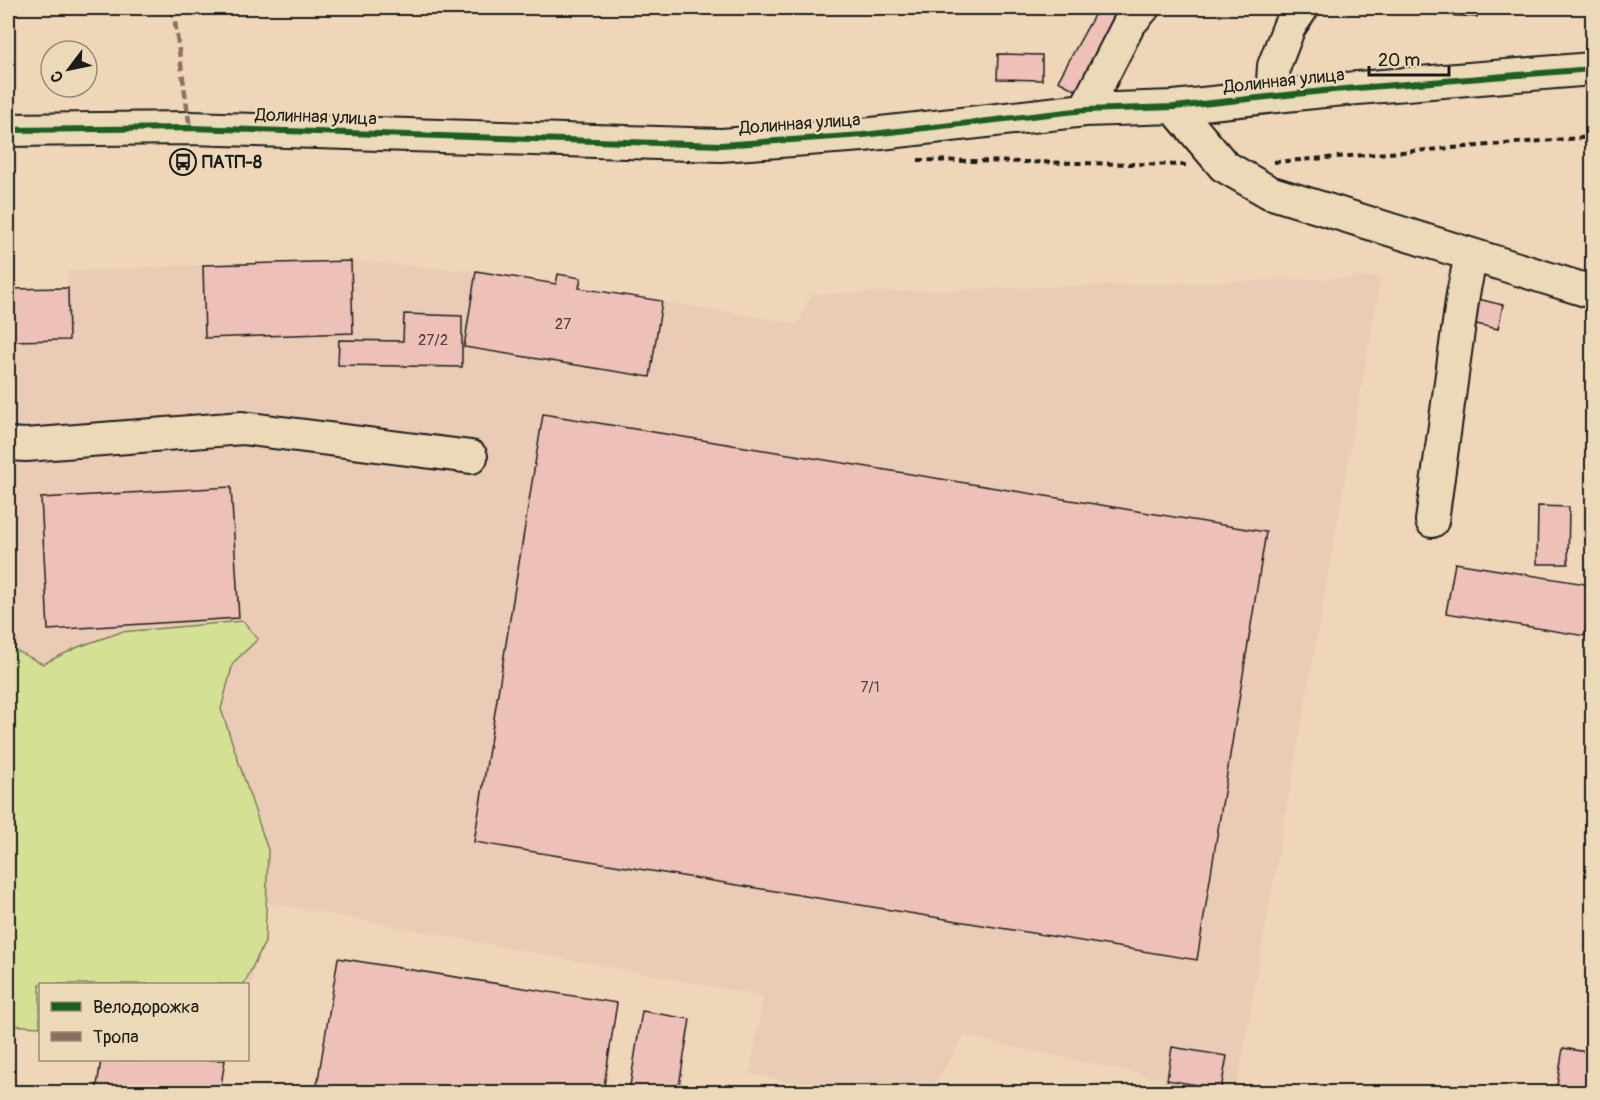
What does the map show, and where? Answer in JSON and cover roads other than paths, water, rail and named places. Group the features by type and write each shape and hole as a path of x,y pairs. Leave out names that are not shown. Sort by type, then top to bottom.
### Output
{"street":[{"path":"1084,110 1129,24 1143,8"},
{"path":"1272,96 1274,66 1289,27 1302,8"},
{"name":"Долинная улица","path":"8,130 190,128 721,145 863,135 1084,110 1174,107 1272,96 1593,69"},
{"path":"1174,107 1224,166 1269,192 1593,292"},
{"path":"1432,521 1463,294 1471,255"},
{"path":"8,444 26,445 242,428 471,457"}],"place":[{"name":"ПАТП-8","path":"183,162"}]}
